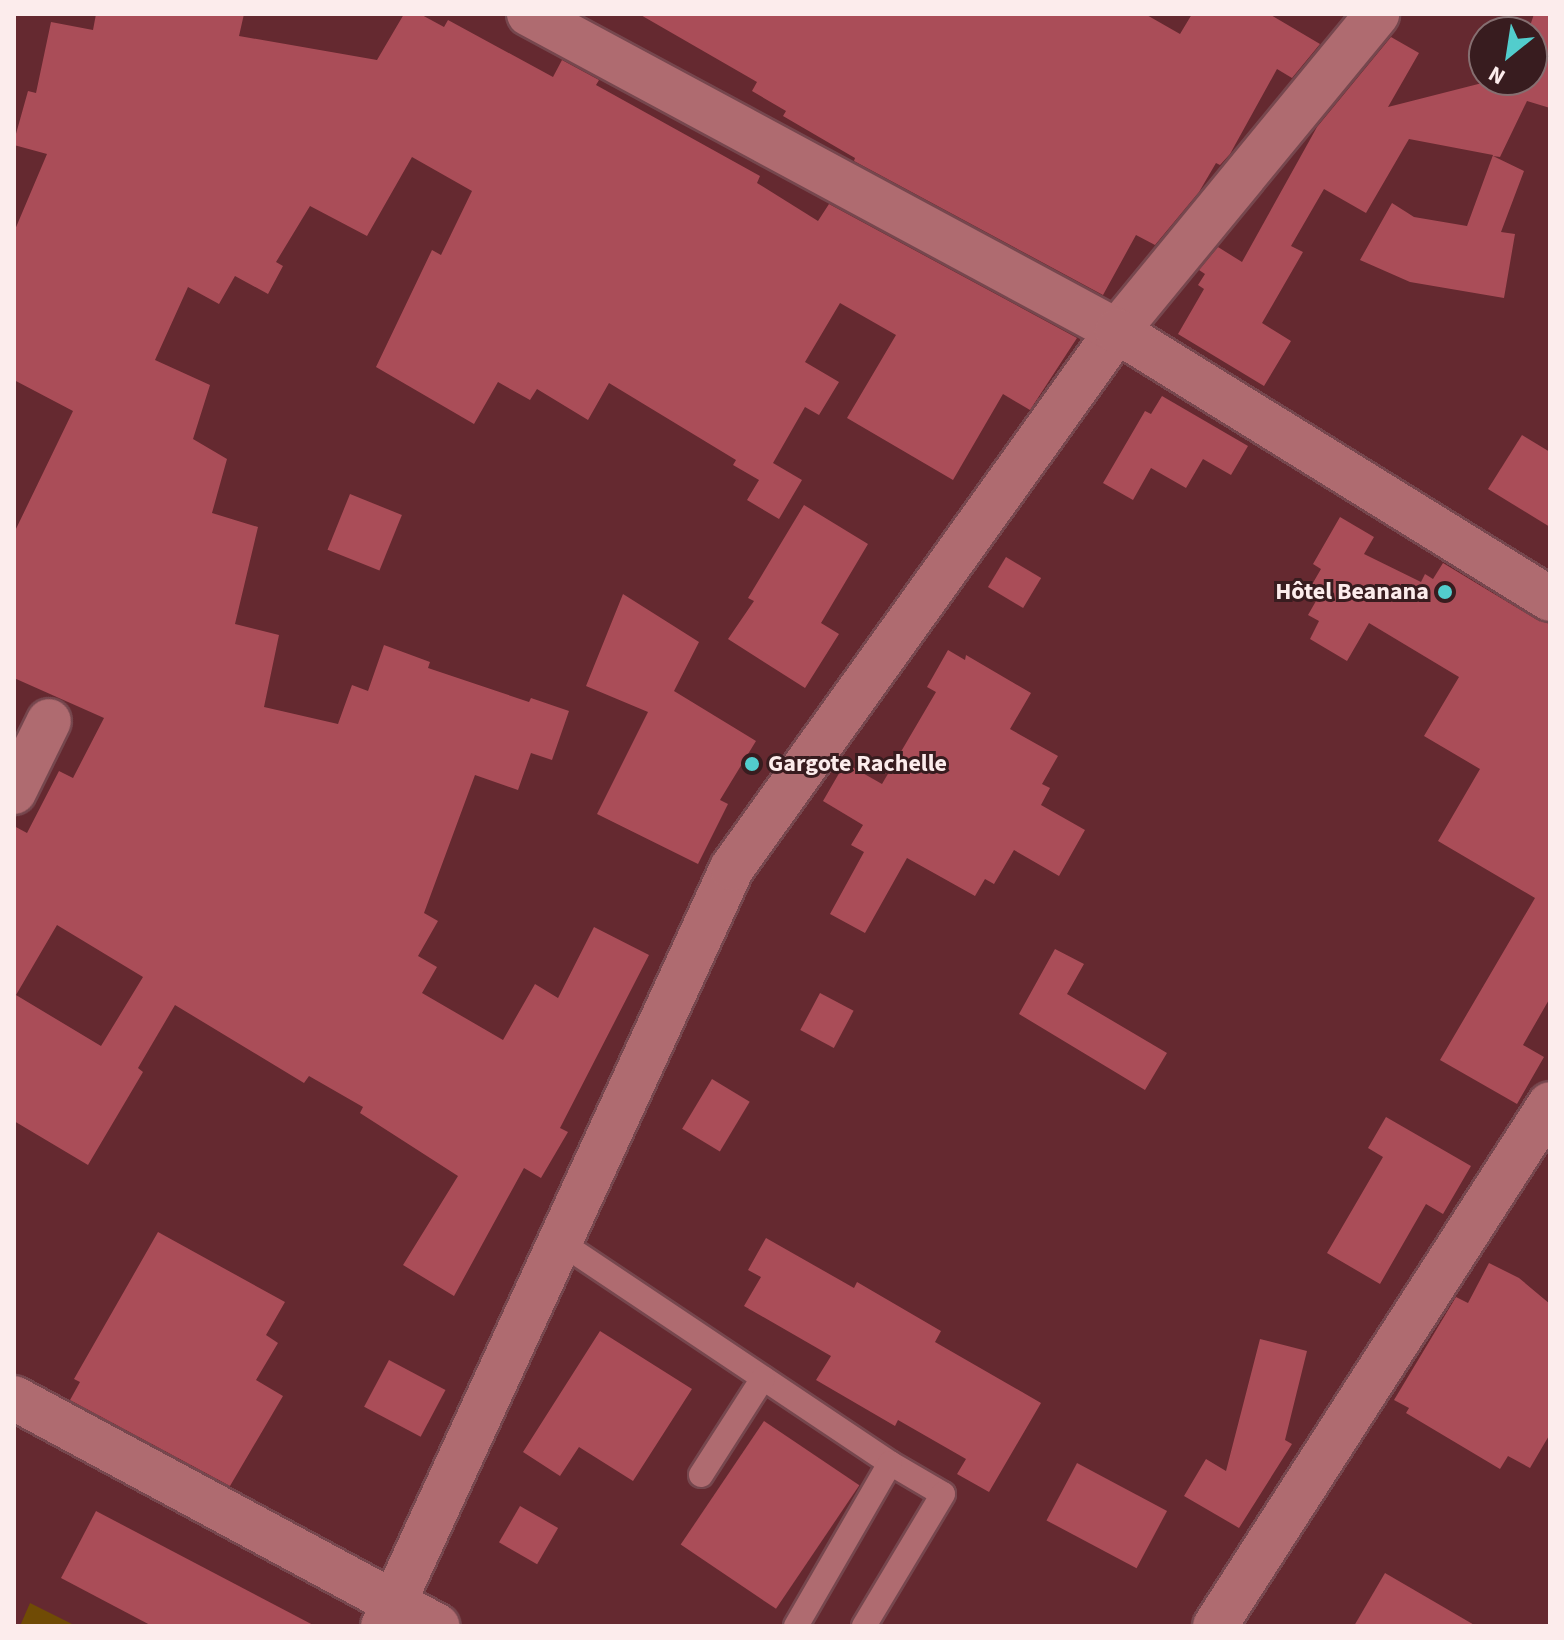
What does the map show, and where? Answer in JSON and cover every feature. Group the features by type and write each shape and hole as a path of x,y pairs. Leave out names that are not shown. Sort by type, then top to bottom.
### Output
{"street":[{"path":"529,14 1117,331 1550,599"},
{"path":"388,1615 732,868 1117,331 1377,14"},
{"path":"14,792 49,721"},
{"path":"1215,1626 1550,1104"},
{"path":"14,1398 388,1615 437,1626"}],"lane":[{"path":"560,1242 890,1463 943,1494 864,1626"},
{"path":"701,1475 763,1378"},
{"path":"796,1626 890,1463"}],"shaded area":[{"path":"30,1603 76,1626 20,1626"}],"building":[{"path":"96,14 244,14 239,36 377,60 404,14 420,14 444,27 448,20 553,77 562,60 599,80 596,85 760,176 757,183 818,221 829,204 1077,338 1030,410 1003,394 953,480 847,418 896,335 840,303 805,362 839,382 819,415 805,407 773,463 802,480 779,519 747,500 759,480 733,465 736,460 609,383 588,420 537,389 530,400 498,382 474,424 376,367 432,250 441,255 472,191 412,157 367,236 310,206 276,262 283,266 268,294 235,276 219,304 188,287 155,360 210,385 193,439 227,459 212,513 258,527 235,624 279,635 264,707 338,724 352,685 368,691 384,645 430,662 428,668 529,702 531,698 569,711 552,760 531,753 518,790 475,775 424,913 438,921 418,956 437,967 422,993 503,1040 535,984 558,998 594,927 649,955 560,1128 568,1132 541,1178 524,1168 454,1296 403,1265 458,1176 360,1113 363,1107 309,1076 304,1083 175,1005 138,1068 143,1072 88,1165 14,1121 14,826 27,833 59,771 73,778 104,718 14,678 14,533 73,411 14,380 14,232 47,154 14,145 14,141 28,91 36,93 51,22 93,30","holes":["57,925 143,977 101,1046 16,995"]},
{"path":"639,14 1145,14 1180,34 1192,14 1269,14 1320,44 1292,78 1277,69 1230,154 1220,165 1216,163 1199,192 1155,245 1136,235 1103,295 854,161 855,158 783,116 786,111 752,91 757,82"},
{"path":"1550,14 1550,108 1527,101 1500,157 1493,156 1524,171 1501,232 1515,234 1504,298 1410,282 1360,260 1392,203 1414,217 1467,226 1493,155 1409,139 1366,213 1324,189 1291,246 1303,252 1262,323 1291,341 1264,386 1178,334 1204,289 1198,285 1205,274 1199,270 1218,247 1242,262 1317,127 1391,37 1419,53 1388,107 1468,87 1468,96 1548,96 1548,16 1533,16"},
{"path":"1162,396 1248,446 1231,475 1203,459 1186,488 1151,468 1133,500 1103,483 1145,411 1151,414"},
{"path":"1522,435 1550,452 1550,527 1488,489"},
{"path":"350,494 402,515 379,571 328,550"},
{"path":"804,505 868,544 821,623 839,634 805,688 728,639 754,601 748,598"},
{"path":"1340,517 1374,537 1364,554 1421,582 1425,574 1433,579 1443,563 1537,620 1550,624 1550,998 1523,1045 1544,1057 1517,1104 1440,1060 1535,898 1438,841 1480,769 1424,736 1459,677 1369,623 1347,661 1310,639 1319,621 1308,615 1320,594 1310,588 1321,569 1313,564"},
{"path":"1006,557 1041,578 1023,608 988,587"},
{"path":"623,594 699,642 674,691 756,741 720,800 728,804 698,864 597,814 648,712 586,686"},
{"path":"948,650 965,660 966,655 1031,693 1010,729 1058,756 1042,784 1050,788 1041,805 1085,830 1059,876 1014,850 994,884 985,879 975,896 907,858 865,933 830,914 864,852 851,845 863,825 823,801 845,763 882,784 936,692 927,687"},
{"path":"1055,949 1084,964 1067,994 1167,1053 1145,1090 1019,1014"},
{"path":"820,993 854,1011 834,1048 800,1030"},
{"path":"712,1079 750,1102 720,1151 682,1129"},
{"path":"1386,1117 1471,1166 1443,1214 1426,1204 1380,1284 1327,1253 1383,1157 1368,1148"},
{"path":"158,1232 285,1302 266,1335 278,1343 256,1380 283,1396 230,1486 70,1400 80,1382 74,1379"},
{"path":"766,1238 854,1288 857,1282 941,1331 935,1342 1041,1403 989,1492 957,1474 966,1459 898,1420 895,1426 816,1380 831,1356 744,1306 761,1277 748,1270"},
{"path":"1489,1263 1519,1278 1550,1304 1550,1434 1530,1468 1508,1456 1500,1469 1406,1413 1409,1408 1394,1400 1456,1297 1468,1303"},
{"path":"600,1331 692,1389 633,1481 579,1447 560,1476 523,1452"},
{"path":"1260,1339 1307,1351 1285,1440 1292,1444 1239,1528 1184,1496 1206,1459 1226,1471"},
{"path":"389,1360 446,1390 421,1437 364,1407"},
{"path":"764,1421 859,1485 776,1609 681,1545"},
{"path":"1077,1463 1167,1511 1137,1568 1046,1520"},
{"path":"520,1506 558,1528 537,1564 499,1542"},
{"path":"96,1511 315,1626 152,1626 61,1578"},
{"path":"1385,1573 1476,1626 1354,1626"}],"place":[{"name":"Hôtel Beanana","path":"1445,592"},
{"name":"Gargote Rachelle","path":"752,764"}]}
